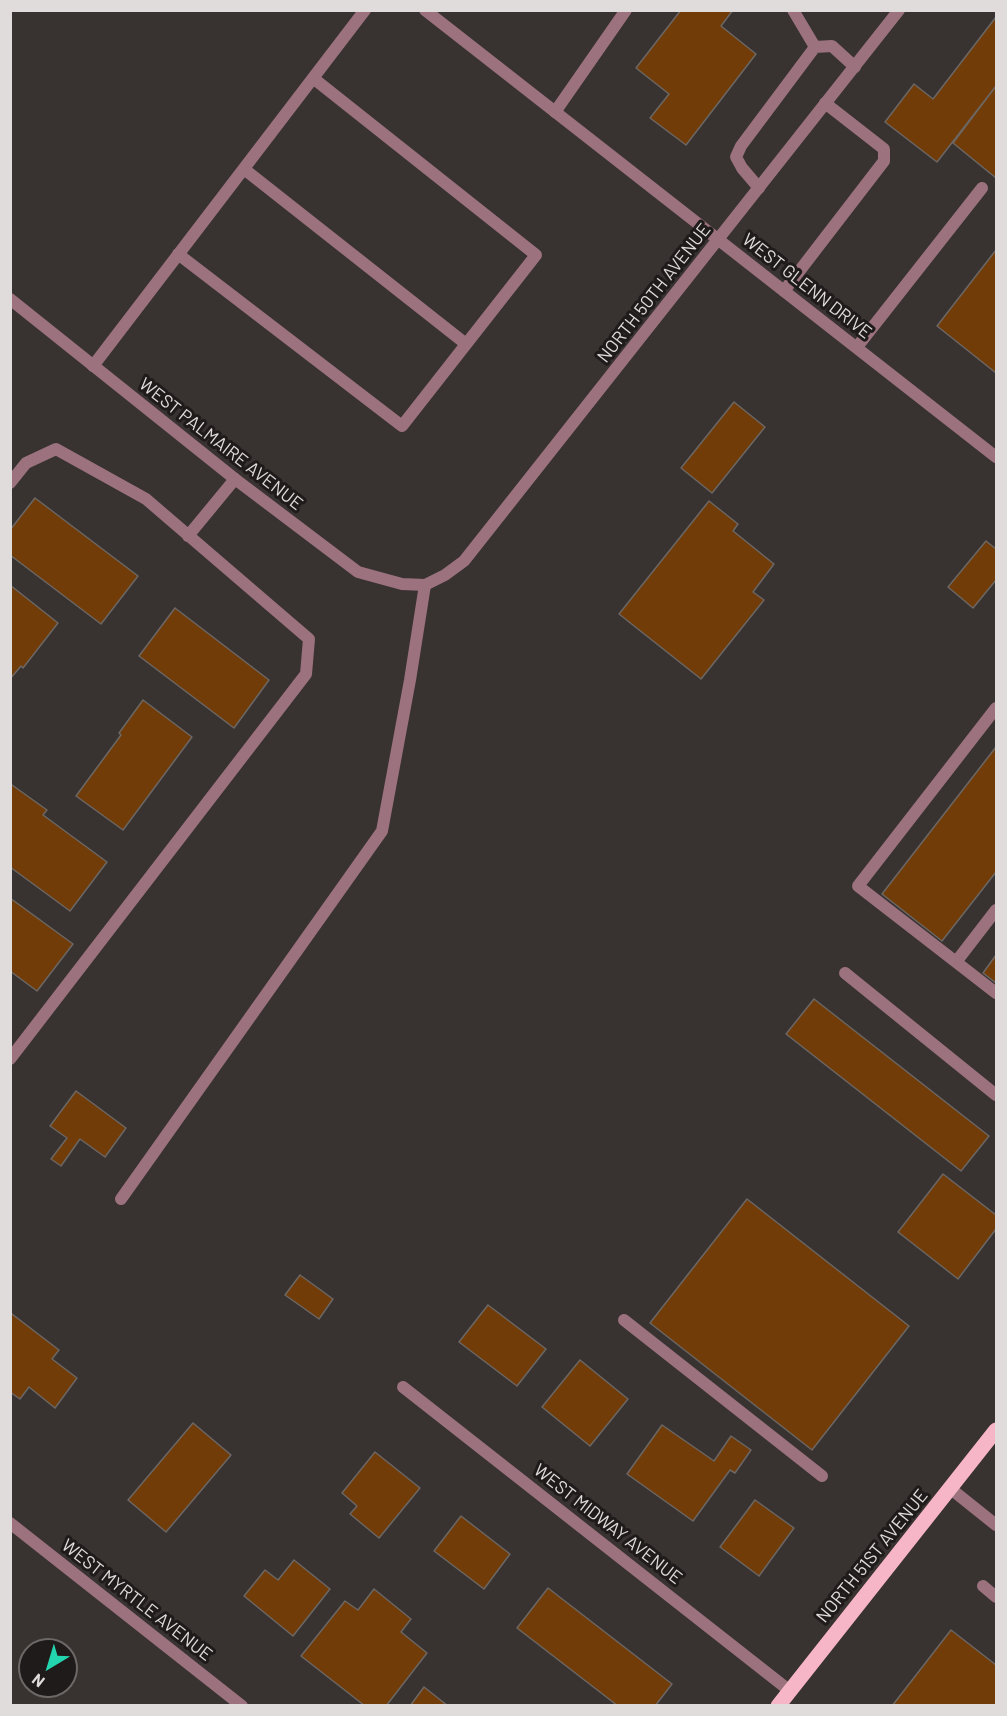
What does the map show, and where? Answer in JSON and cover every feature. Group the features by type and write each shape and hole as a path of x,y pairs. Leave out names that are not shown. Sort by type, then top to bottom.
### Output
{"main road":[{"name":"NORTH 51ST AVENUE","path":"778,1706 996,1430"}],"street":[{"path":"93,366 365,10"},
{"name":"WEST GLENN DRIVE","path":"425,10 996,457"},
{"path":"555,112 626,10"},
{"path":"793,10 815,47"},
{"name":"NORTH 50TH AVENUE","path":"425,585 464,561 899,10"},
{"path":"759,188 736,157 741,146 815,47 832,46 855,67"},
{"path":"178,254 402,426 536,255 313,78"},
{"path":"784,291 884,161 884,149 825,103"},
{"path":"244,169 466,344"},
{"path":"857,347 982,188"},
{"name":"WEST PALMAIRE AVENUE","path":"10,299 235,479 358,572 402,584 425,585"},
{"path":"10,483 26,463 56,449 146,499 309,639 306,674 10,1059"},
{"path":"189,536 235,479"},
{"path":"121,1199 381,831 410,680 425,585"},
{"path":"996,708 858,886 996,993"},
{"path":"956,962 996,910"},
{"path":"845,973 996,1095"},
{"path":"624,1320 822,1476"},
{"name":"WEST MIDWAY AVENUE","path":"403,1387 790,1691"},
{"path":"951,1489 996,1525"},
{"name":"WEST MYRTLE AVENUE","path":"10,1523 242,1706"},
{"path":"983,1586 996,1597"}],"building":[{"path":"681,10 733,10 721,26 756,54 686,145 650,118 669,94 636,68"},
{"path":"996,17 996,86 937,162 885,122 914,84 933,99"},
{"path":"996,86 996,178 953,143"},
{"path":"996,250 996,373 937,326"},
{"path":"734,402 765,427 712,493 681,468"},
{"path":"35,498 138,576 101,624 10,555 10,530"},
{"path":"709,501 738,524 733,531 774,564 753,592 764,600 701,679 619,614"},
{"path":"986,541 996,549 996,580 973,608 948,587"},
{"path":"10,585 58,623 23,668 21,666 10,679"},
{"path":"175,608 269,680 234,728 139,656"},
{"path":"143,700 192,737 123,830 76,796 121,735 119,733"},
{"path":"996,747 996,872 942,941 882,894"},
{"path":"12,785 47,810 43,815 107,862 70,911 10,867 10,787"},
{"path":"10,898 73,944 37,991 10,971"},
{"path":"996,955 996,983 983,973"},
{"path":"814,999 989,1136 961,1171 786,1034"},
{"path":"76,1091 126,1128 105,1157 80,1139 61,1166 51,1159 67,1138 50,1126"},
{"path":"943,1174 996,1215 996,1229 958,1279 898,1232"},
{"path":"747,1199 909,1326 812,1450 650,1323"},
{"path":"300,1275 333,1299 319,1319 285,1295"},
{"path":"488,1305 546,1349 517,1386 459,1342"},
{"path":"12,1314 59,1350 52,1359 77,1378 55,1408 29,1387 20,1399 10,1392 10,1316"},
{"path":"580,1360 628,1399 590,1446 542,1407"},
{"path":"193,1423 231,1455 166,1532 128,1500"},
{"path":"662,1425 714,1461 731,1436 751,1450 735,1473 730,1470 693,1521 627,1474"},
{"path":"375,1452 420,1488 379,1538 350,1514 357,1506 342,1493"},
{"path":"755,1500 794,1528 759,1576 720,1547"},
{"path":"461,1516 510,1554 484,1589 434,1551"},
{"path":"294,1560 330,1589 293,1636 244,1596 265,1570 278,1580"},
{"path":"548,1588 672,1684 655,1706 618,1706 517,1628"},
{"path":"374,1589 411,1619 401,1632 427,1653 386,1706 365,1706 301,1656 345,1601 358,1610"},
{"path":"951,1630 996,1665 996,1706 892,1706"},
{"path":"424,1687 448,1706 410,1706"}]}
